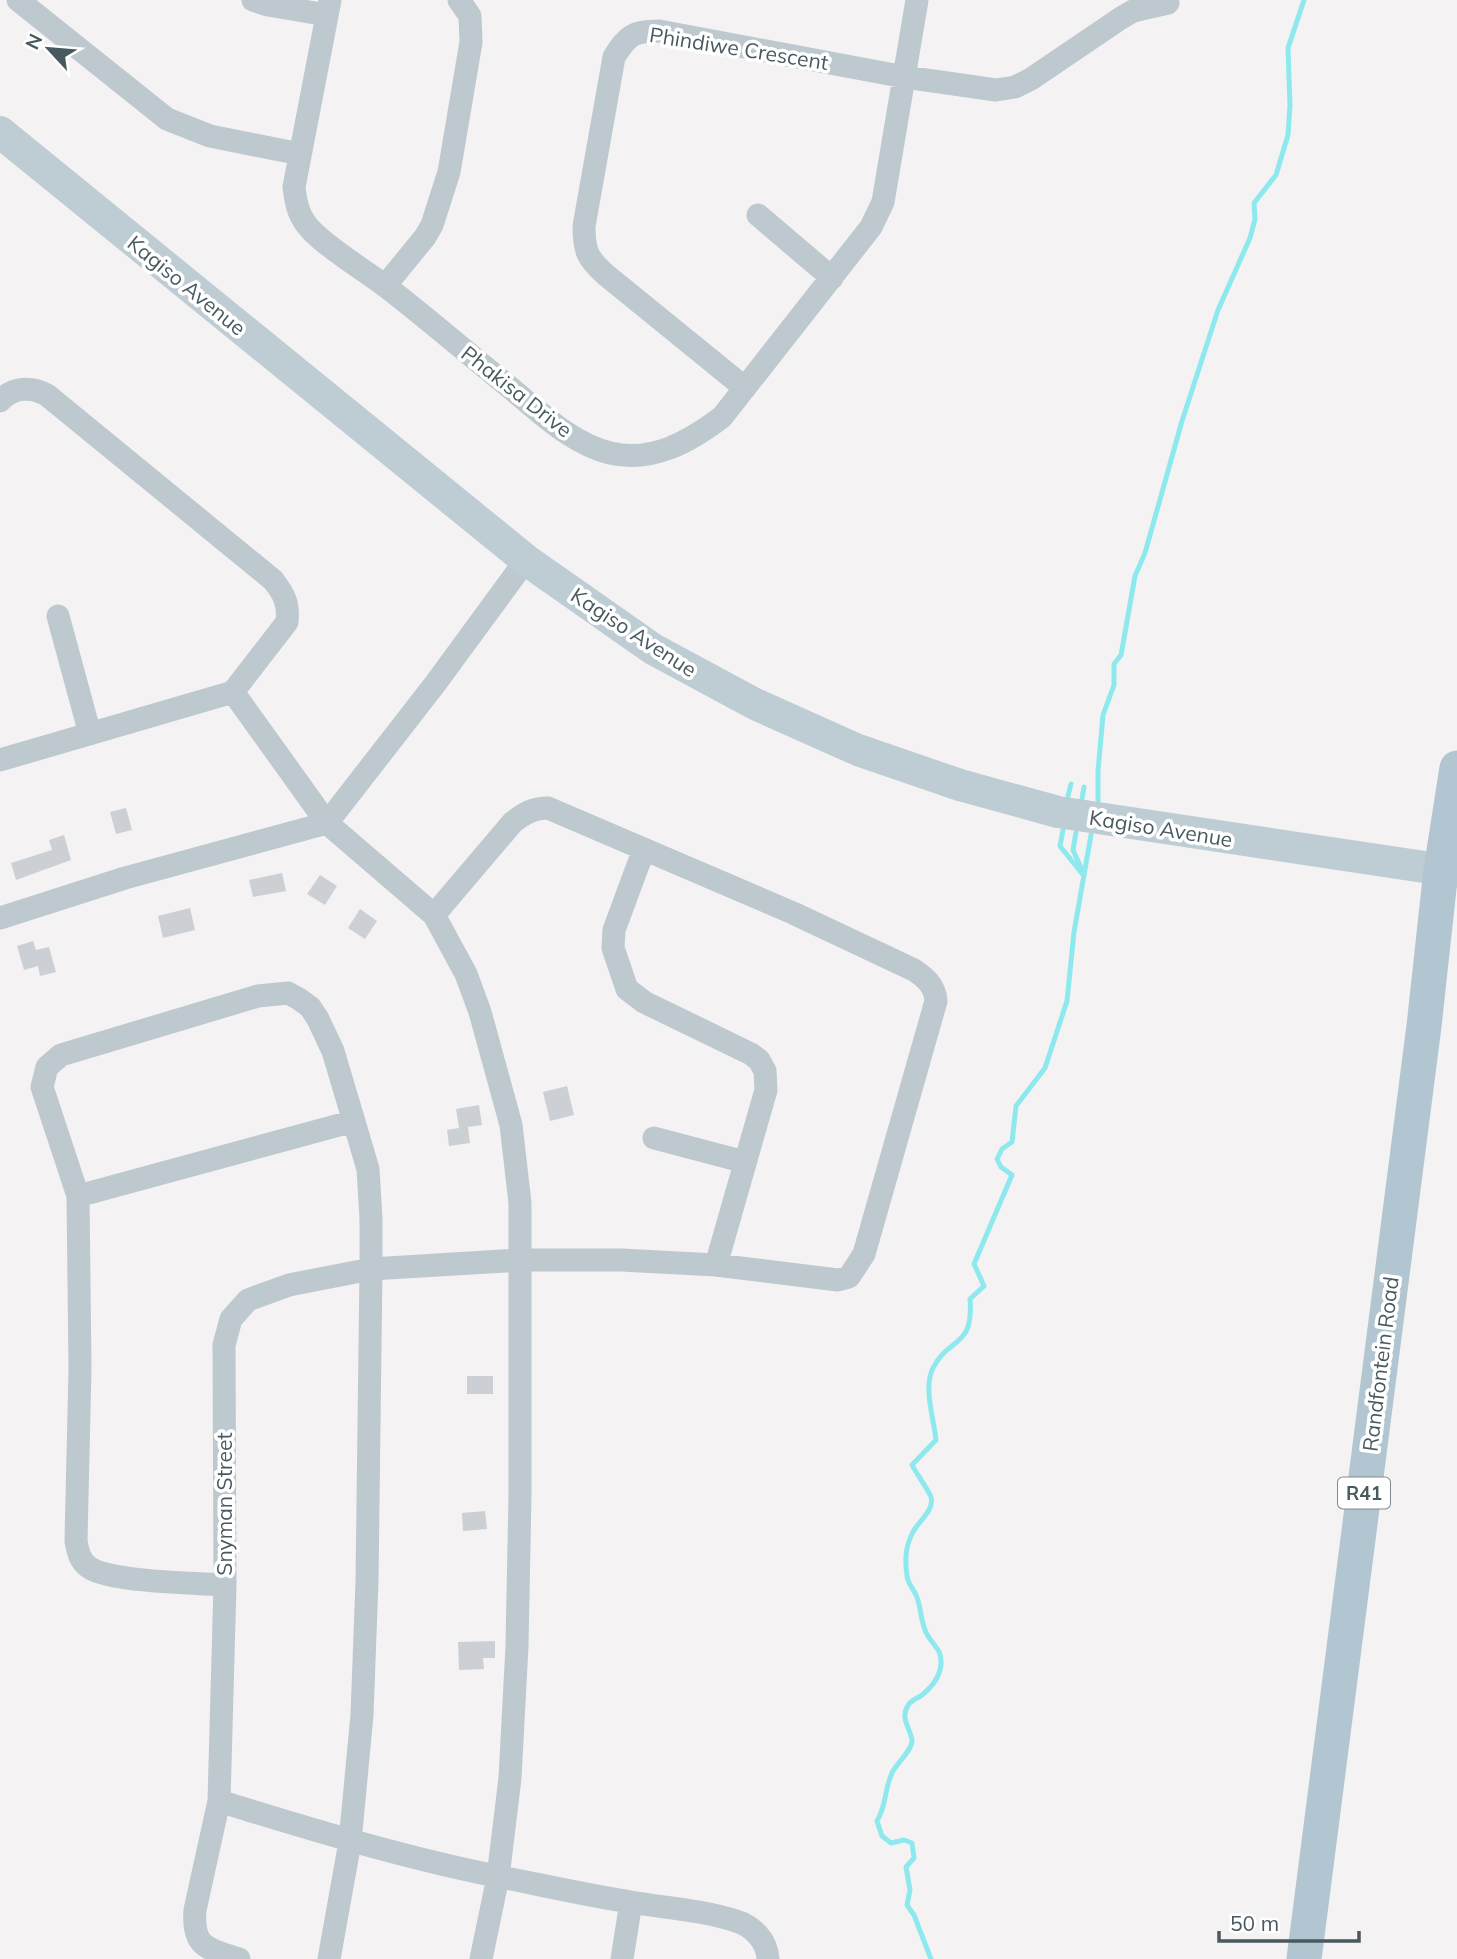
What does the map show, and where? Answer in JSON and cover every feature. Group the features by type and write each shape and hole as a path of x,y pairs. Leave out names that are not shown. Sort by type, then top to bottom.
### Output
{"main road":[{"name":"Randfontein Road","path":"1304,1959 1424,1026 1449,871 1457,768"}],"street":[{"path":"18,0 167,119 210,136 300,154"},
{"path":"253,0 268,5 328,8"},
{"path":"384,286 425,237 439,208 449,172 471,42 470,16 459,0"},
{"name":"Phakisa Drive","path":"328,8 295,187 301,218 324,242 384,286 565,433 609,453 641,456 671,448 699,435 722,417 871,227 883,202 917,0"},
{"name":"Phindiwe Crescent","path":"745,388 606,275 588,256 584,244 584,226 614,57 630,36 641,31 659,31 905,77 996,90 1015,87 1031,79 1121,18 1168,3"},
{"name":"Kagiso Avenue","path":"4,143 526,560 653,649 755,704 858,750 960,785 1058,812 1449,871"},
{"path":"758,215 832,278"},
{"path":"0,401 14,391 25,389 36,389 47,395 273,580 286,597 289,608 287,622 233,692 0,760"},
{"path":"0,918 125,878 327,823 435,684 526,560"},
{"path":"58,617 90,734"},
{"path":"233,692 327,823 434,915 466,974 480,1012 497,1068 517,1162 520,1203 517,1646 510,1778 498,1877 481,1959"},
{"path":"434,915 513,822 526,812 538,808 560,812 644,849 614,930 613,948 619,972 632,994 661,1011 740,1046 759,1060 765,1071 766,1090 716,1265"},
{"name":"Snyman Street","path":"354,1121 333,1051 318,1019 310,1007 288,993 258,996 61,1055 47,1067 43,1079 44,1096 78,1196 80,1369 76,1541 79,1557 91,1569 114,1577 225,1585 224,1345 231,1319 247,1300 264,1293 371,1269 520,1260 621,1259 716,1265 838,1280 849,1277 857,1267 864,1254 935,1010 935,992 923,976 914,970 793,913 644,849"},
{"path":"78,1196 354,1121 368,1169 371,1219 363,1702 350,1842 329,1959"},
{"path":"654,1138 745,1162"},
{"path":"225,1585 219,1801 195,1909 194,1925 200,1942 206,1947 239,1959"},
{"path":"219,1801 350,1842 498,1877 737,1921 757,1934 768,1959"},
{"path":"622,1959 631,1902"}],"building":[{"path":"126,808 132,830 116,834 110,812"},
{"path":"64,835 71,860 16,880 11,863 52,850 49,840"},
{"path":"282,873 286,891 253,897 249,880"},
{"path":"320,875 337,886 325,905 307,894"},
{"path":"190,908 195,930 163,938 158,916"},
{"path":"360,909 377,921 365,939 348,928"},
{"path":"33,941 36,950 49,947 56,972 40,976 38,966 24,970 17,946"},
{"path":"567,1086 574,1115 550,1121 543,1092"},
{"path":"479,1105 482,1125 468,1127 470,1143 449,1146 447,1130 459,1128 456,1109"},
{"path":"467,1376 493,1376 493,1394 467,1394"},
{"path":"485,1511 487,1529 463,1531 462,1513"},
{"path":"495,1641 495,1658 483,1658 484,1669 459,1670 458,1642"}],"waterway":[{"path":"1098,801 1103,715 1114,685 1114,664 1121,655 1135,576 1145,553 1182,421 1218,310 1250,238 1255,219 1254,203 1276,175 1288,135 1288,48 1304,0"},
{"path":"1068,796 1071,784"},
{"path":"1082,799 1084,787"},
{"path":"1063,830 1060,846 1084,876"},
{"path":"1076,832 1073,850 1082,870"},
{"path":"931,1959 914,1915 907,1905 910,1890 906,1867 914,1858 912,1843 904,1840 891,1843 882,1836 877,1821 890,1777 912,1744 905,1718 906,1709 932,1685 941,1664 939,1652 925,1631 918,1600 907,1576 908,1544 914,1530 928,1512 931,1502 930,1495 912,1465 936,1440 929,1394 933,1368 939,1358 964,1334 970,1315 970,1299 984,1286 974,1264 1012,1175 1001,1167 997,1159 1002,1149 1012,1142 1016,1106 1045,1068 1067,1001 1074,932 1091,835"}]}
